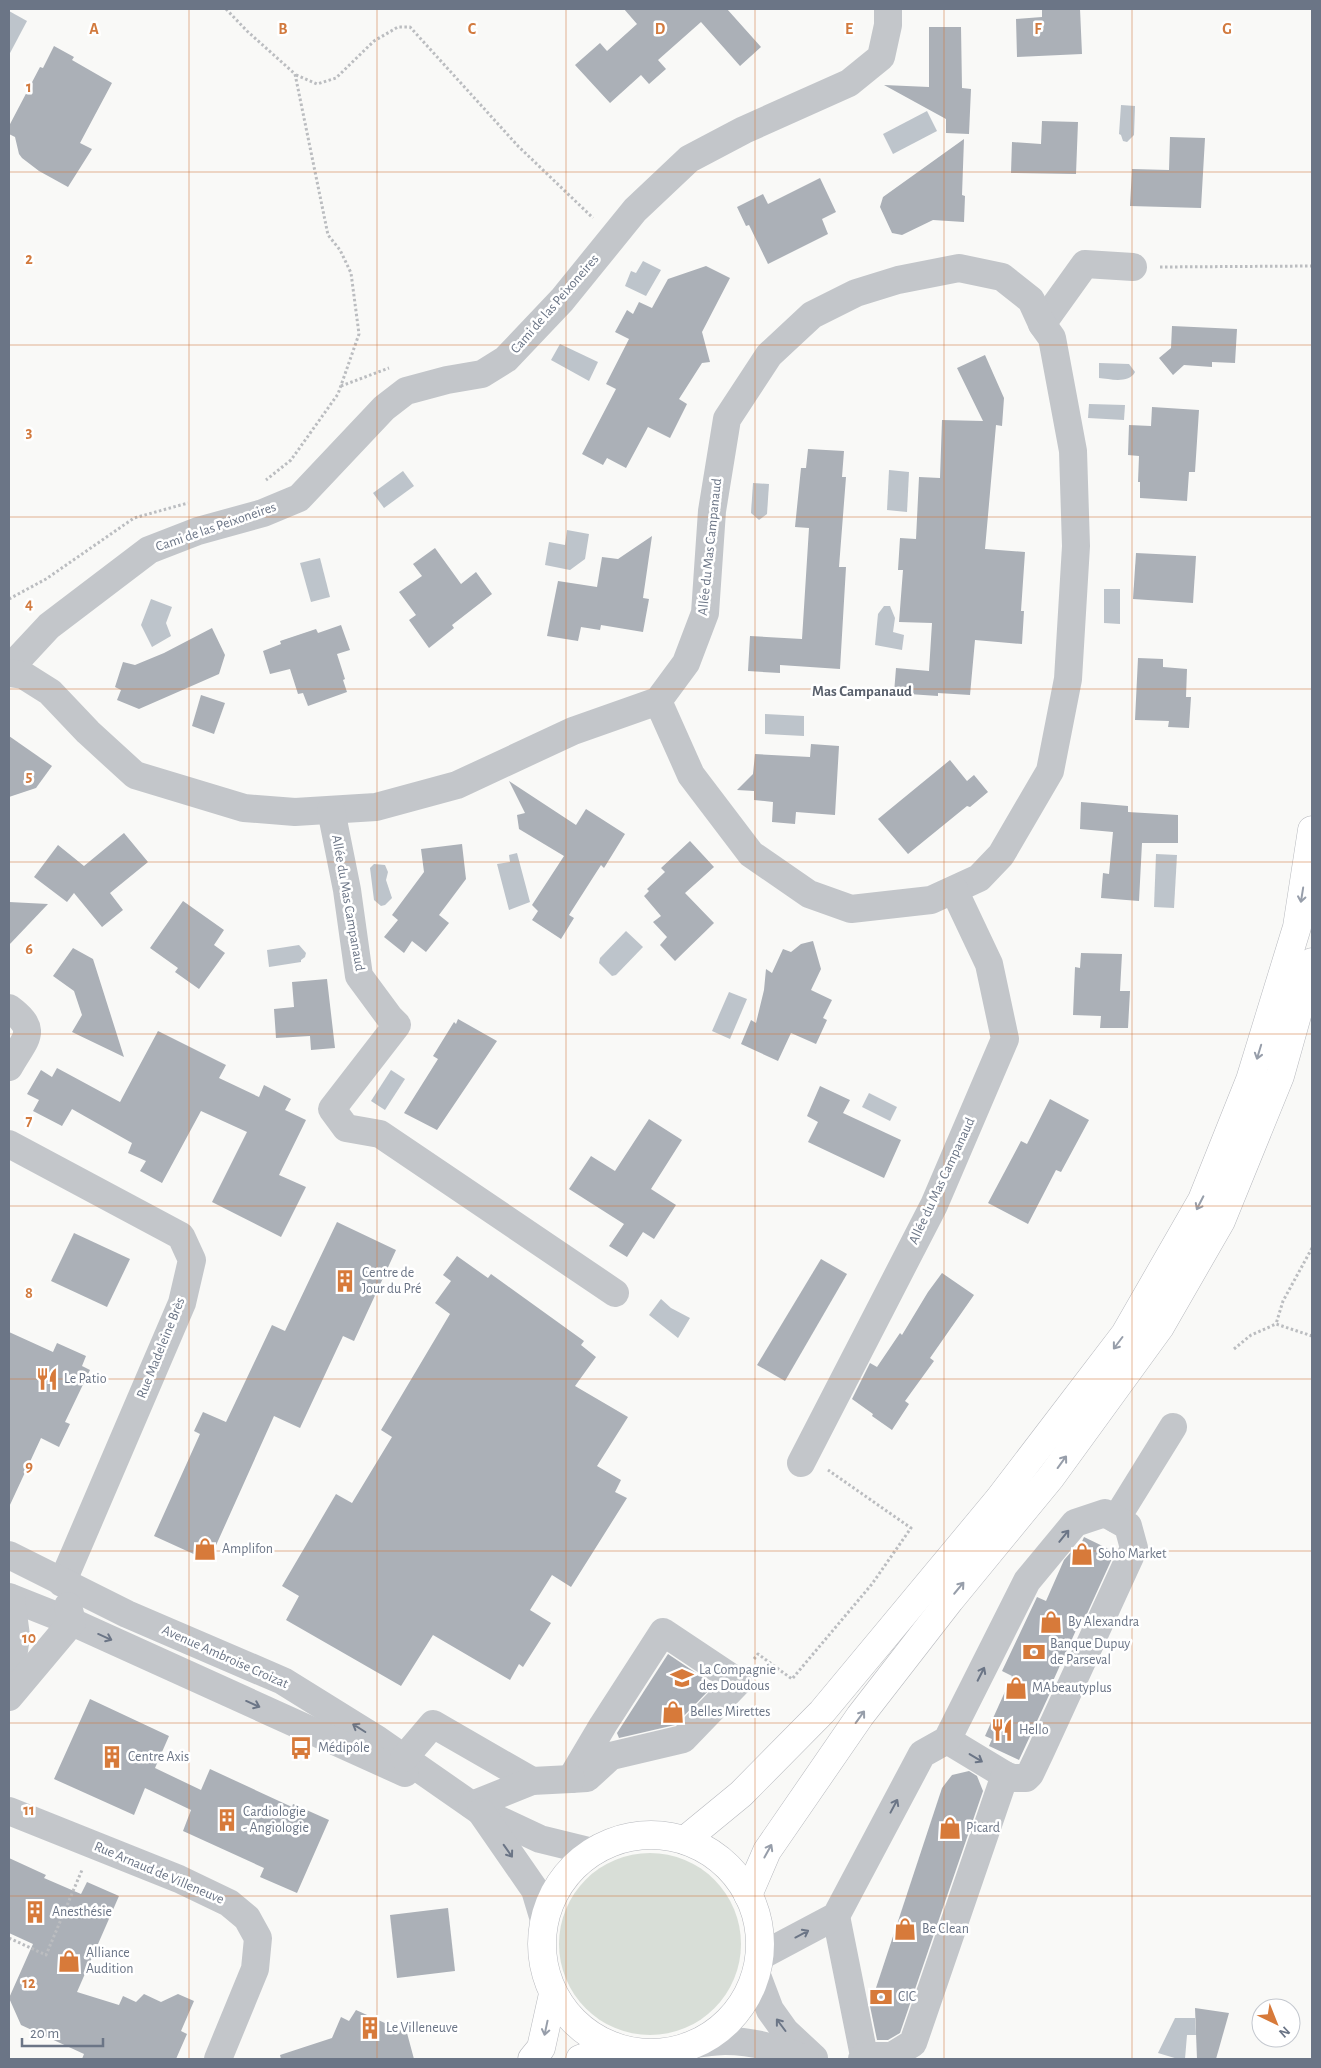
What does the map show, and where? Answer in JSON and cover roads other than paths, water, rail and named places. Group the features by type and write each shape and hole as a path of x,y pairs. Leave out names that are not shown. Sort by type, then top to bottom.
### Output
{"main road":[{"path":"685,1840 741,1794 822,1712 999,1499 1125,1334 1202,1200 1250,1080 1297,927 1312,830"},
{"path":"748,1895 768,1851 860,1716 950,1600 1051,1477 1160,1327 1221,1221 1280,1076 1312,962"},
{"path":"654,1835 685,1840 711,1853 726,1865 733,1872 748,1895 756,1915 760,1936 757,1965 743,2003 721,2027 694,2044 668,2052 640,2053 614,2047 589,2034 568,2016 553,1994 542,1958 544,1920 554,1894 570,1870 593,1852 622,1839 654,1835"},
{"path":"532,2059 541,2048 553,1994"},
{"path":"580,2059 614,2047"}],"street":[{"name":"Cami de las Peixoneires","path":"9,669 49,626 149,550 198,531 262,513 299,498 384,408 406,392 447,380 482,374 506,359 562,300 635,210 689,159 744,130 849,83 881,57 888,25 888,9"},
{"path":"1042,324 1085,264 1133,267"},
{"name":"Allée du Mas Campanaud","path":"960,268 1002,277 1031,300 1042,324 1052,338 1073,451 1076,546 1068,679 1050,771 1001,855 979,878 931,900 851,909 809,894 751,854 691,775 658,701 686,663 706,613 712,512 727,418 769,355 812,315 856,293 898,280 960,268"},
{"path":"9,673 23,675 50,692 88,732 135,775 244,808 295,812 376,807 457,785 573,731 658,701"},
{"name":"Allée du Mas Campanaud","path":"331,810 347,890 359,976 397,1025 332,1109 346,1128 380,1134 615,1293"},
{"name":"Allée du Mas Campanaud","path":"802,1458 934,1205 1005,1039 989,964 954,890"},
{"path":"9,1008 23,1018 28,1026 27,1034 9,1067"},
{"name":"Rue Madeleine Brès","path":"9,1144 181,1236 192,1260 182,1303 62,1583"},
{"path":"1116,1519 1172,1427"},
{"path":"801,2058 770,2010 757,1965 836,1916 922,1754 947,1740 1028,1581 1075,1523 1105,1513 1128,1526 1134,1548 1030,1774 1020,1779 1005,1775 947,1740"},
{"name":"Avenue Ambroise Croizat","path":"9,1555 127,1614 283,1681 378,1740 469,1804 535,1890 544,1920"},
{"path":"9,1686 16,1636 10,1598 62,1583 72,1622 9,1697"},
{"name":"Avenue Ambroise Croizat","path":"10,1598 72,1622 469,1804 540,1839 593,1852"},
{"path":"469,1804 532,1781 571,1779 587,1778 611,1756 684,1739 738,1682 663,1632 603,1725 571,1779"},
{"path":"404,1758 433,1724 532,1781"},
{"path":"836,1916 863,2058 892,2056 913,2043 1005,1775"},
{"name":"Rue Arnaud de Villeneuve","path":"9,1811 179,1878 230,1903 247,1918 258,1938 255,1969 218,2059"},
{"path":"694,2044 725,2041 760,2046 801,2058"}],"place":[{"name":"Centre de Jour du Pré","path":"345,1281"},
{"name":"Le Patio","path":"47,1379"},
{"name":"Amplifon","path":"205,1549"},
{"name":"Soho Market","path":"1082,1554"},
{"name":"By Alexandra","path":"1051,1622"},
{"name":"Banque Dupuy de Parseval","path":"1034,1652"},
{"name":"La Compagnie des Doudous","path":"682,1678"},
{"name":"MAbeautyplus","path":"1016,1688"},
{"name":"Belles Mirettes","path":"673,1712"},
{"name":"Hello","path":"1002,1730"},
{"name":"Médipôle","path":"301,1748"},
{"name":"Centre Axis","path":"112,1757"},
{"name":"Cardiologie - Angiologie","path":"227,1820"},
{"name":"Picard","path":"950,1828"},
{"name":"Anesthésie","path":"35,1912"},
{"name":"Be Clean","path":"905,1929"},
{"name":"Alliance Audition","path":"69,1961"},
{"name":"CIC","path":"881,1997"},
{"name":"Le Villeneuve","path":"370,2028"}],"district":[{"name":"Mas Campanaud","path":"862,691"}]}
